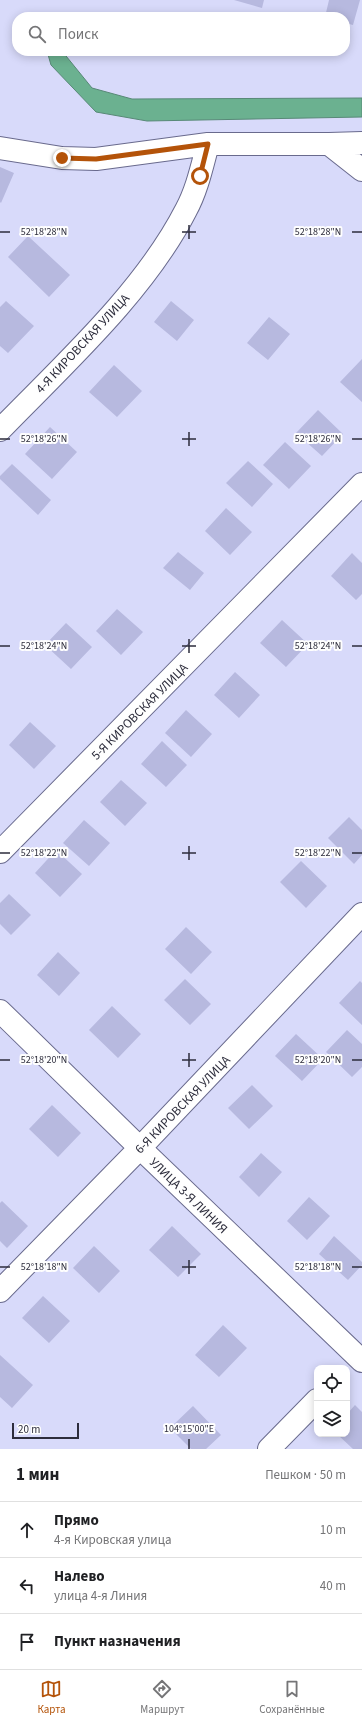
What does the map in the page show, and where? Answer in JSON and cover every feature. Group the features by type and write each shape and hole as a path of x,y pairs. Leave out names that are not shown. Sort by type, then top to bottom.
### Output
{"street":[{"path":"0,148 62,158 96,159 208,144 329,144 362,142"},
{"name":"4-Я КИРОВСКАЯ УЛИЦА","path":"0,430 116,310 166,246 187,209 200,176 208,144"},
{"path":"329,144 362,170"},
{"name":"5-Я КИРОВСКАЯ УЛИЦА","path":"0,852 362,484"},
{"name":"6-Я КИРОВСКАЯ УЛИЦА","path":"0,1291 140,1148 362,914"},
{"name":"УЛИЦА 3-Я ЛИНИЯ","path":"0,1011 357,1361"},
{"path":"269,1449 316,1401"}],"shaded area":[{"path":"48,56 66,56 92,88 132,99 362,98 362,117 147,121 96,112 51,65"}],"building":[{"path":"234,0 264,0 262,8"},
{"path":"329,0 360,0 353,25 350,24 350,12 326,12"},
{"path":"0,167 14,173 1,203 0,202"},
{"path":"28,236 70,275 49,297 8,257"},
{"path":"6,301 34,326 8,353 0,346 0,307"},
{"path":"171,301 194,320 177,341 154,322"},
{"path":"269,317 290,334 268,360 247,343"},
{"path":"362,359 362,402 340,382"},
{"path":"114,365 142,391 117,417 89,392"},
{"path":"318,410 343,434 322,456 296,433"},
{"path":"50,427 77,452 52,479 25,454"},
{"path":"285,442 311,466 289,489 263,465"},
{"path":"248,461 273,484 252,507 226,483"},
{"path":"12,464 51,500 38,515 0,479 0,476"},
{"path":"226,508 252,532 230,555 205,531"},
{"path":"178,552 204,573 190,590 163,568"},
{"path":"352,553 362,563 362,594 356,600 331,576"},
{"path":"117,609 143,632 121,655 96,631"},
{"path":"282,620 308,644 286,667 260,643"},
{"path":"66,623 92,647 71,669 45,645"},
{"path":"235,672 260,695 239,718 214,695"},
{"path":"186,710 212,734 191,757 165,733"},
{"path":"30,722 56,746 34,769 9,745"},
{"path":"162,741 187,765 166,787 141,764"},
{"path":"121,780 147,803 125,826 100,802"},
{"path":"349,817 362,830 362,855 354,864 328,838"},
{"path":"84,820 110,843 89,866 63,843"},
{"path":"56,850 82,874 60,897 35,873"},
{"path":"301,861 327,886 306,908 280,882"},
{"path":"9,894 31,915 11,935 0,924 0,903"},
{"path":"186,927 212,952 191,974 165,949"},
{"path":"58,952 80,973 59,996 37,975"},
{"path":"185,979 211,1004 190,1025 164,1000"},
{"path":"360,981 362,983 362,1025 339,1003"},
{"path":"112,1006 141,1034 118,1058 89,1030"},
{"path":"347,1030 362,1044 362,1067 352,1077 326,1052"},
{"path":"296,1034 323,1059 302,1081 275,1056"},
{"path":"252,1085 273,1106 249,1129 228,1108"},
{"path":"52,1105 81,1133 58,1157 29,1129"},
{"path":"261,1153 282,1172 259,1197 239,1177"},
{"path":"309,1197 330,1216 307,1240 287,1221"},
{"path":"2,1201 28,1226 7,1248 0,1241 0,1203"},
{"path":"172,1226 201,1254 178,1277 149,1250"},
{"path":"334,1236 362,1262 362,1265 348,1280 319,1254"},
{"path":"94,1246 120,1271 99,1293 73,1268"},
{"path":"43,1296 70,1321 49,1343 22,1318"},
{"path":"223,1325 247,1348 219,1377 195,1355"},
{"path":"0,1355 33,1385 12,1408 0,1397"},
{"path":"355,1405 362,1412 362,1449 353,1449 340,1437 350,1437 350,1411"},
{"path":"193,1406 221,1435 206,1449 191,1449 170,1428"}],"route":[{"path":"62,158 96,159 208,144 200,176"}]}
